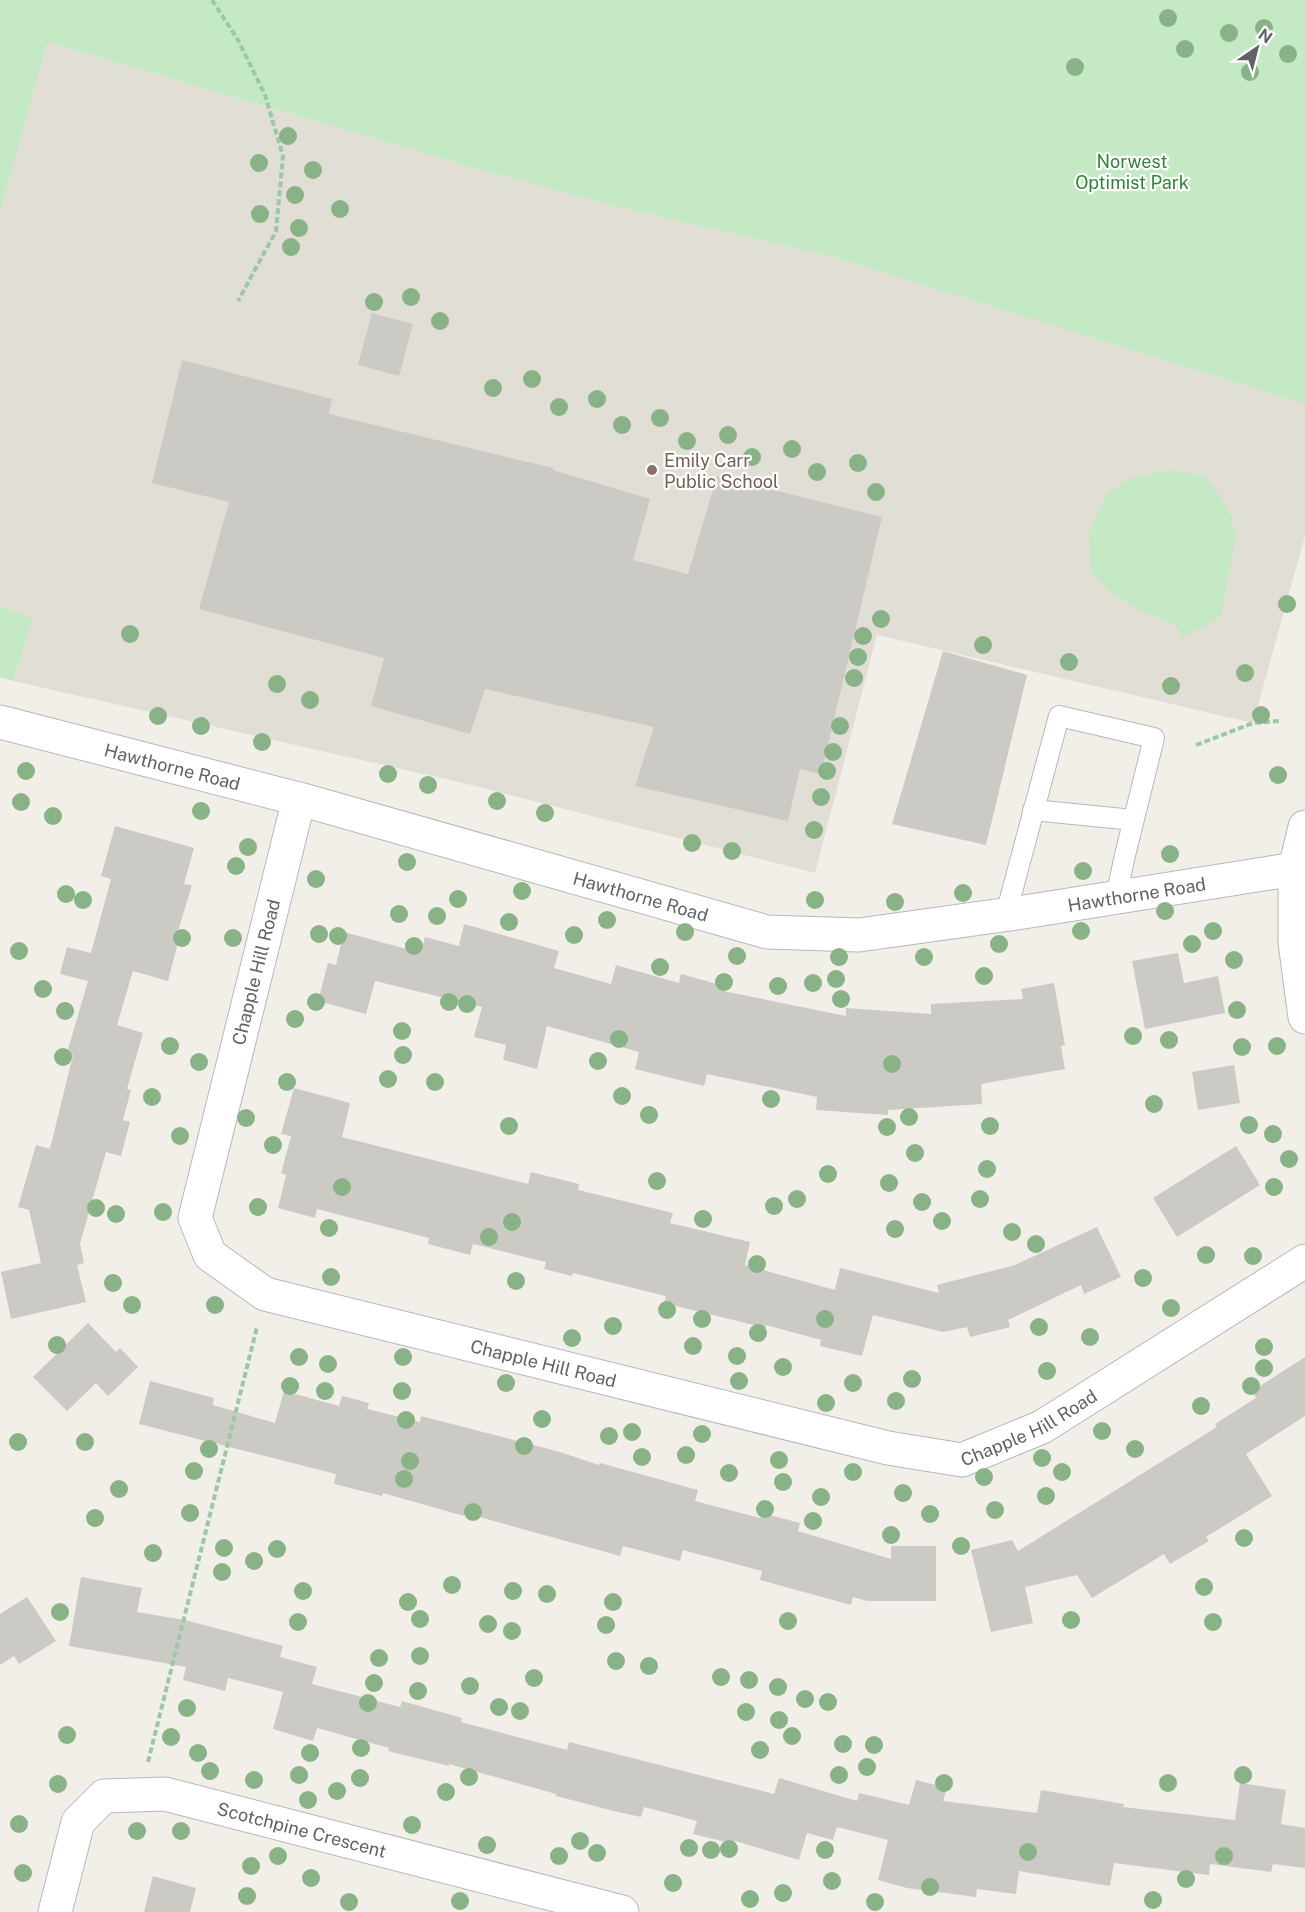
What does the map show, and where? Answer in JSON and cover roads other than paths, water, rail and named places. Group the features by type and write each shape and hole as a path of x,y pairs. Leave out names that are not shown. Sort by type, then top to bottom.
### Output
{"street":[{"name":"Hawthorne Road","path":"0,722 299,799 767,932 859,935 1295,869"},
{"name":"Chapple Hill Road","path":"299,799 195,1218 210,1255 265,1294 888,1448 962,1460 1042,1427 1305,1261"},
{"path":"1305,827 1295,869 1295,942 1305,1017"},
{"name":"Scotchpine Crescent","path":"55,1912 78,1822 104,1796 165,1794 573,1906 622,1912"}],"lane":[{"path":"1006,914 1059,716 1154,738 1116,897"},
{"path":"1034,810 1133,820"}],"place":[{"name":"Emily Carr Public School","path":"652,470"}],"park label":[{"name":"Norwest Optimist Park","path":"1132,171"}]}
